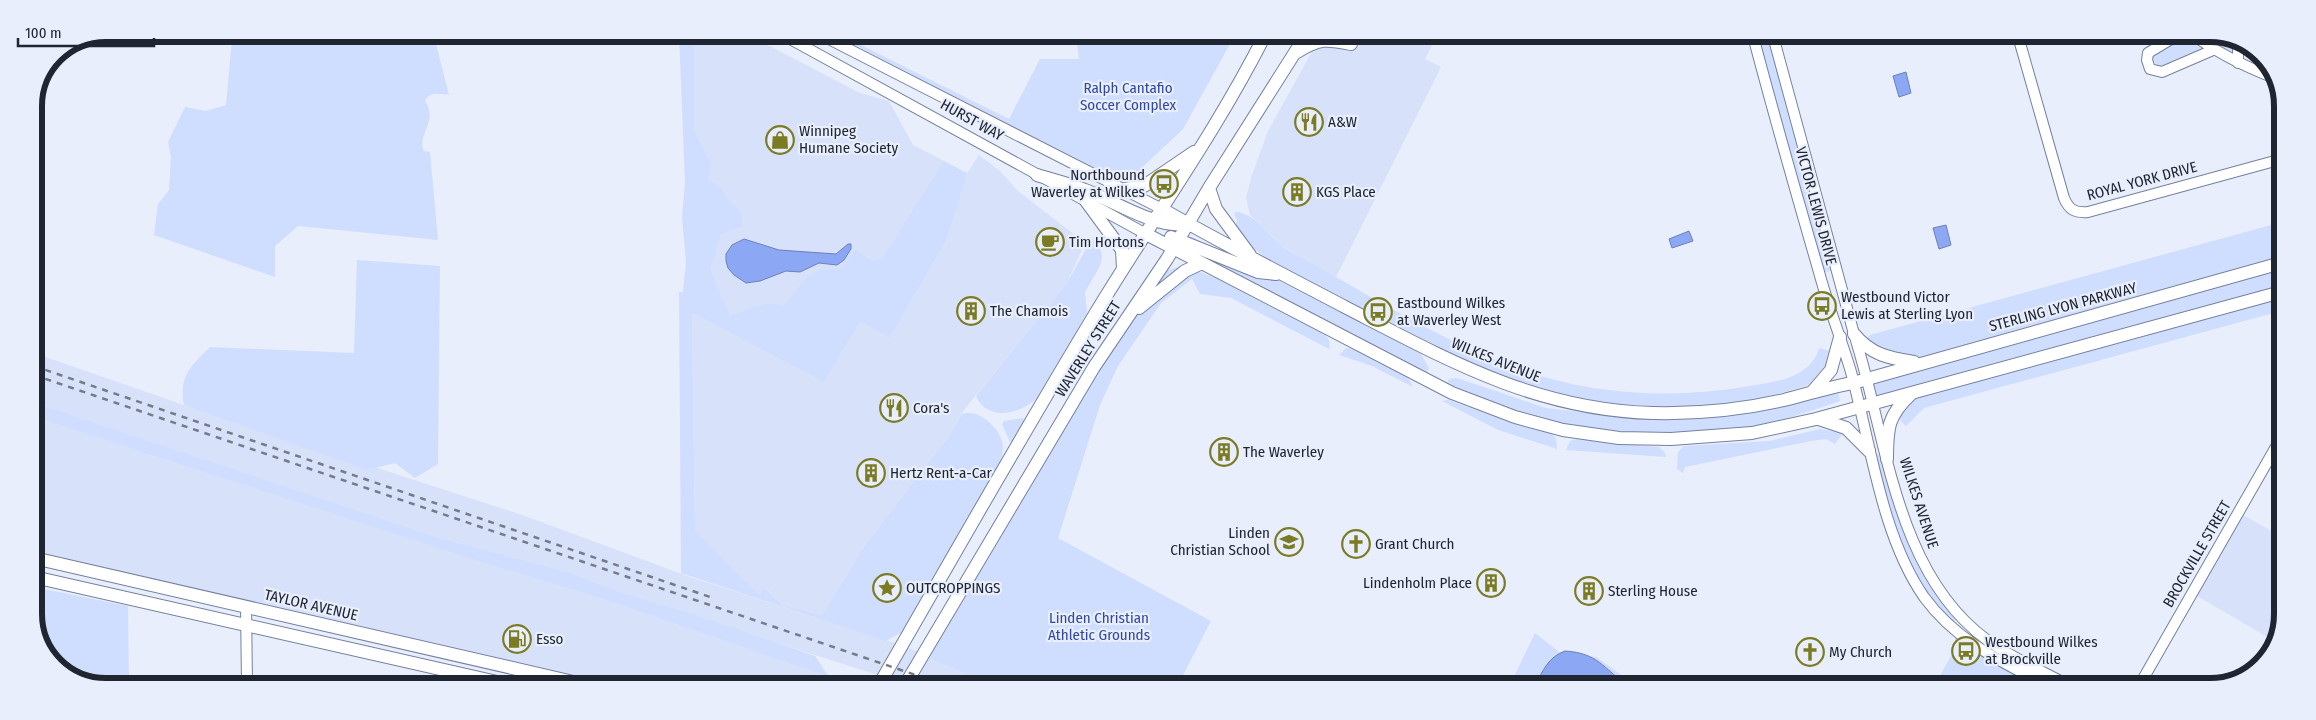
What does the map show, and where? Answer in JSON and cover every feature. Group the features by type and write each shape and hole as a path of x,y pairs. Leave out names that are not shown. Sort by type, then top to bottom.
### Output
{"main road":[{"name":"WAVERLEY STREET","path":"883,678 1123,269 1198,150 1261,43"},
{"name":"WAVERLEY STREET","path":"909,678 1094,367 1176,244 1209,188 1301,43"},
{"path":"1295,54 1313,43"},
{"path":"1125,189 1144,186 1198,150"},
{"path":"1038,175 1085,190 1154,221 1177,225 1188,224"},
{"path":"1209,188 1216,209 1253,259"},
{"path":"1086,201 1122,250 1123,269"},
{"name":"WILKES AVENUE","path":"1162,209 1284,275 1498,382 1572,404 1643,412 1693,413 1745,407 1853,383"},
{"path":"1146,234 1258,272 1284,275"},
{"path":"1176,244 1202,263 1452,393 1514,417 1564,430 1619,438 1671,439 1752,433 1816,419 2273,294"},
{"path":"1127,317 1185,271 1202,263"},
{"name":"STERLING LYON PARKWAY","path":"1853,383 2273,265"},
{"path":"1854,334 1861,344 1878,355 1919,363"},
{"path":"1813,391 1831,370 1840,337"},
{"path":"1887,459 1888,425 1900,405 1913,393"},
{"path":"1816,419 1846,428 1870,451"},
{"name":"TAYLOR AVENUE","path":"43,560 548,678"},
{"path":"43,579 480,678"}],"street":[{"name":"HURST WAY","path":"800,43 986,144 1038,175 1146,234"},
{"name":"HURST WAY","path":"837,43 1162,209"},
{"name":"VICTOR LEWIS DRIVE","path":"1755,43 1819,274 1853,383"},
{"name":"VICTOR LEWIS DRIVE","path":"1776,43 1854,334 1868,378"},
{"name":"ROYAL YORK DRIVE","path":"2020,43 2064,198 2073,211 2088,212 2273,161"},
{"path":"2164,43 2148,53 2147,60 2150,69 2162,72 2213,50"},
{"path":"2204,43 2238,63 2265,74"},
{"path":"2238,49 2238,63"},
{"name":"WILKES AVENUE","path":"1868,378 1887,459 1911,539 1922,561 1947,600 1988,640 2056,678"},
{"name":"WILKES AVENUE","path":"1853,383 1870,451 1895,535 1914,580 1926,598 1949,625 1976,648 2033,678"},
{"name":"BROCKVILLE STREET","path":"2144,678 2274,451"},
{"path":"246,607 247,678"}],"shaded area":[{"path":"694,43 764,43 860,93 889,101 913,145 944,161 860,320 888,338 946,241 964,178 979,155 1000,171 1018,191 1085,243 1067,283 964,410 949,436 865,545 822,617 782,605 766,588 759,594 695,531 692,311"},
{"path":"1317,43 1433,43 1425,59 1441,67 1336,277 1282,246 1250,215 1246,198 1268,131"},
{"path":"43,356 184,405 525,516 690,577 907,647 975,678 887,678 736,630 684,611 620,592 568,572 437,537 43,405"},
{"path":"43,420 477,561 603,599 829,677 556,678 43,560"},
{"path":"2238,512 2274,532 2274,614 2268,638 2192,593"}],"green space":[{"path":"232,43 436,43 449,95 432,94 425,101 430,115 422,145 424,151 430,152 438,240 298,226 275,246 275,277 154,235 158,204 169,190 171,157 168,142 185,107 206,111 226,105"},
{"path":"679,43 694,43 694,131 711,164 708,180 721,188 742,215 742,226 721,234 710,269 730,316 764,305 777,304 784,306 801,284 812,274 819,271 838,270 856,250 872,261 882,259 944,161 967,173 946,241 889,338 860,321 824,382 692,312 695,531 759,594 765,588 782,605 822,616 865,545 949,436 962,414 968,413 981,416 992,425 1000,436 1003,447 1000,465 904,631 886,641 681,573 679,292 683,292 686,262 682,218 685,182"},
{"name":"Ralph Cantafio Soccer Complex","path":"851,43 857,43 1009,119 1040,59 1079,59 1077,43 1231,43 1183,129 1133,176 1106,170 1104,173"},
{"path":"1755,43 1775,43 1837,269 1819,274"},
{"path":"2164,43 2218,43 2238,49 2238,63 2213,50 2162,72 2148,53"},
{"path":"1238,212 1251,217 1282,246 1436,333 1506,364 1563,382 1623,392 1684,393 1744,387 1789,378 1807,367 1814,359 1819,348 1831,351 1828,365 1812,384 1763,398 1703,407 1660,409 1602,403 1525,386 1482,370 1266,258 1246,242 1235,227 1237,221 1234,213"},
{"path":"2273,224 2273,313 1924,408 1906,426 1893,414 1900,405 1873,403 1868,378 1917,363 1861,344 1870,335"},
{"path":"1190,236 1416,350 1421,354 1429,368 1427,373 1189,251 1184,247"},
{"path":"1092,238 1101,251 1102,258 1100,266 1085,292 1087,313 1036,399 1021,409 1013,411 1004,413 988,410 976,396 1067,283"},
{"path":"357,260 440,266 438,464 415,478 395,463 367,470 184,405 183,387 188,372 210,347 354,353"},
{"name":"Linden Christian Athletic Grounds","path":"1186,267 1216,278 1324,334 1330,344 1329,349 1231,298 1200,294 1192,279 1161,303 1118,366 1100,405 1058,538 1211,621 1182,678 975,678 917,652 1134,295 1157,275"},
{"path":"1346,348 1354,349 1407,376 1413,387 1372,366 1339,355"},
{"path":"1457,378 1546,408 1641,419 1675,419 1838,392 1840,401 1799,415 1757,426 1707,433 1657,435 1607,431 1558,423 1530,416 1488,401 1447,383 1449,379"},
{"path":"1448,400 1519,425 1550,433 1556,438 1557,449 1498,430 1442,401"},
{"path":"43,405 437,537 568,572 620,592 684,611 815,656 829,677 603,599 477,561 43,420"},
{"path":"1023,418 1025,421 1013,442 1010,442 1002,424 1004,421"},
{"path":"1820,429 1843,433 1835,444 1826,439 1811,441 1685,467 1683,473 1677,469 1678,452 1684,446 1769,441"},
{"path":"1577,439 1659,447 1666,457 1566,450 1570,441"},
{"path":"1869,451 1887,459 1911,539 1961,616 1949,625 1913,580"},
{"path":"43,589 128,606 129,678 98,677 78,671 58,656 47,638 43,618"},
{"path":"1955,631 2022,672 2018,678 1939,678 1955,649"},
{"path":"1535,633 1563,655 1596,657 1626,678 1513,678"}],"water":[{"path":"1906,72 1911,93 1899,97 1893,76"},
{"path":"1946,225 1951,245 1939,249 1933,228"},
{"path":"1689,231 1693,241 1672,248 1669,239"},
{"path":"744,239 779,250 836,254 848,244 851,244 851,249 844,260 837,265 819,263 800,272 786,271 760,281 746,283 734,275 728,268 726,261 726,254 732,245"},
{"path":"1565,651 1576,652 1593,658 1619,678 1539,678 1550,661"}],"railway":[{"path":"43,369 710,597"},
{"path":"43,378 924,678"}],"place":[{"name":"A&W","path":"1309,122"},
{"name":"Winnipeg Humane Society","path":"780,140"},
{"name":"Northbound Waverley at Wilkes","path":"1164,184"},
{"name":"KGS Place","path":"1297,192"},
{"name":"Tim Hortons","path":"1050,242"},
{"name":"Westbound Victor Lewis at Sterling Lyon","path":"1822,306"},
{"name":"The Chamois","path":"971,311"},
{"name":"Eastbound Wilkes at Waverley West","path":"1378,312"},
{"name":"Cora's","path":"894,408"},
{"name":"The Waverley","path":"1224,452"},
{"name":"Hertz Rent-a-Car","path":"871,473"},
{"name":"Linden Christian School","path":"1289,542"},
{"name":"Grant Church","path":"1356,544"},
{"name":"Lindenholm Place","path":"1491,583"},
{"name":"OUTCROPPINGS","path":"887,588"},
{"name":"Sterling House","path":"1589,591"},
{"name":"Esso","path":"517,639"},
{"name":"Westbound Wilkes at Brockville","path":"1966,651"},
{"name":"My Church","path":"1810,652"}]}
